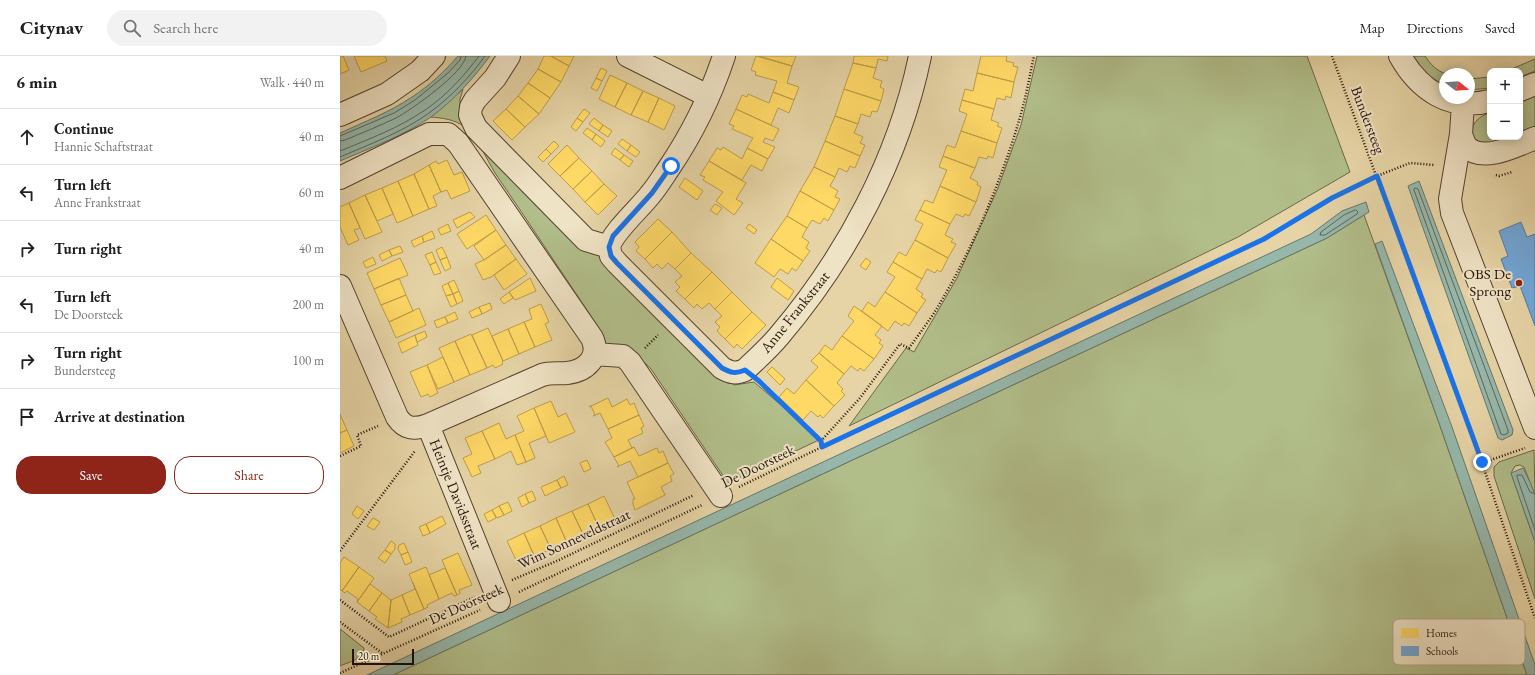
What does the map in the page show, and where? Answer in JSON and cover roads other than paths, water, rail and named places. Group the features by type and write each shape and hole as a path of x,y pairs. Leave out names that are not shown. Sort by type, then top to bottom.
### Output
{"street":[{"path":"340,115 387,94 420,71 434,56"},
{"path":"510,56 495,78 475,100 471,107 470,115 476,128 586,240 609,247 613,236 652,193 671,166 695,125 724,56"},
{"path":"628,56 708,96"},
{"name":"Anne Frankstraat","path":"609,247 611,256 617,263 722,368 730,372 738,373 745,370 779,336 807,300 836,259 859,219 884,169 901,125 916,79 920,56"},
{"path":"1400,56 1414,78 1429,91 1439,96"},
{"path":"1523,89 1535,84"},
{"path":"1475,102 1487,101"},
{"path":"1463,104 1461,134 1450,199 1452,213 1532,437"},
{"path":"340,178 428,134 448,134 458,143 592,338 595,346 594,354 623,356 630,362 718,491"},
{"path":"1461,134 1466,146 1474,151 1486,153 1497,153 1535,138"},
{"path":"340,286 345,312 397,417 401,423 407,427 430,432"},
{"name":"Heintje Davidsstraat","path":"496,595 430,432 542,375 548,373 568,373 585,366 591,362 594,354"}],"water":[{"path":"458,56 490,56 463,89 448,104 431,117 398,136 340,161 340,133 386,112 412,97 425,88"},
{"path":"1419,181 1513,430 1512,435 1502,440 1498,438 1408,186"},
{"path":"1366,202 1369,212 1327,238 393,675 367,675 1311,234 1342,211"},
{"path":"1382,241 1452,427 1519,619 1507,619 1375,244"},
{"path":"1523,468 1535,495 1535,542 1511,473"},
{"path":"1525,636 1535,665 1535,675 1527,675 1524,665 1525,665"}],"place":[{"name":"OBS De Sprong","path":"1519,283"}]}
